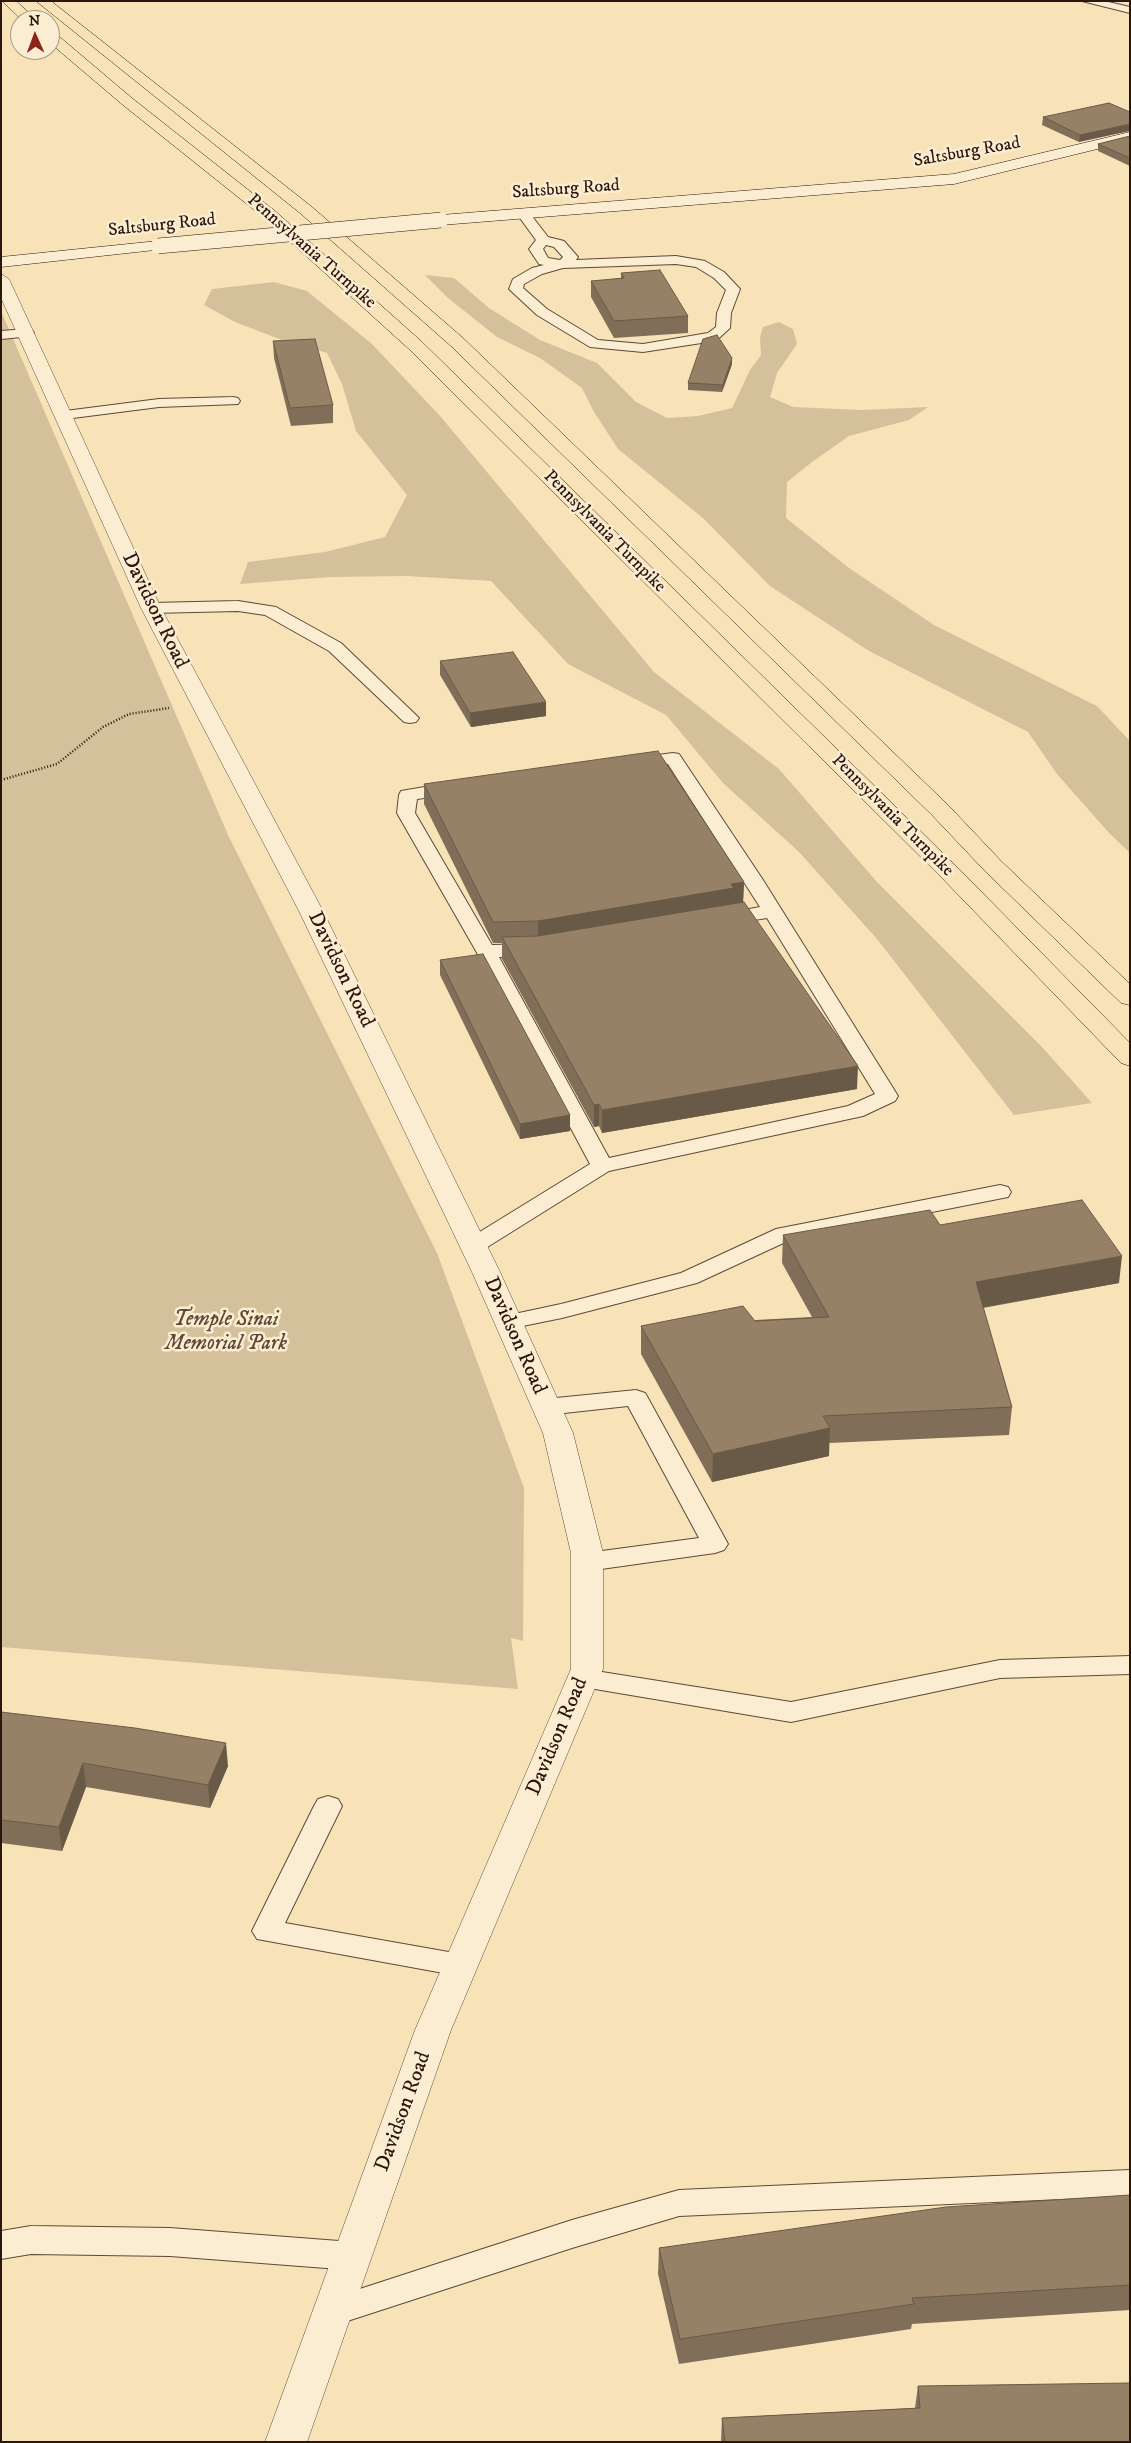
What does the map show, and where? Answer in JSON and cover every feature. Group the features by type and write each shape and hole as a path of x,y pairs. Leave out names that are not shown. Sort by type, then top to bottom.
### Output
{"highway":[{"path":"8,1 18,10"},
{"name":"Pennsylvania Turnpike","path":"42,1 306,210 457,342 1130,998"},
{"name":"Pennsylvania Turnpike","path":"60,44 128,102 269,214 408,339 951,874 1130,1058"}],"street":[{"name":"Saltsburg Road","path":"1,262 441,220 954,179 1130,136"},
{"name":"Davidson Road","path":"1,279 14,334 65,415 151,608 199,703 311,911 508,1322 558,1433 587,1553 587,1669 433,2030 286,2442"}],"lane":[{"path":"1087,1 1130,10"},
{"path":"523,214 543,240 559,244 571,257 563,264 537,271 518,282 516,289 542,312 595,344 643,348 703,339 712,336 723,328 724,313 733,289 719,275 700,264 676,260 563,264 544,260 536,249 543,240"},
{"path":"65,415 159,403 233,401"},
{"path":"151,608 238,606 270,611 335,647 410,718"},
{"path":"473,1246 602,1166 855,1111 887,1096 772,911 673,758 614,766"},
{"path":"476,785 408,795 406,813 486,951 602,1166"},
{"path":"704,922 772,911"},
{"path":"486,951 548,948"},
{"path":"508,1322 562,1311 689,1278 784,1234 1000,1192"},
{"path":"546,1407 636,1398 715,1544 587,1562"},
{"path":"583,1678 792,1712 1000,1669 1130,1665"},
{"path":"328,1806 266,1931 460,1965"},
{"path":"332,2312 572,2234 679,2203 1130,2183"},
{"path":"1,2245 31,2240 150,2241 352,2256"}],"path":[{"path":"1,780 56,764 103,727 129,714 199,703"}],"green space":[{"path":"425,275 454,278 489,308 540,340 597,363 636,402 667,418 698,416 732,408 750,370 761,355 760,337 763,327 779,322 793,329 797,344 777,373 770,397 793,407 862,410 928,407 909,420 849,436 812,462 787,482 786,518 849,568 934,625 1097,706 1130,741 1130,853 1109,833 1057,774 1028,732 869,651 770,586 703,518 618,449 594,412 582,388 540,358 497,337 448,298"},
{"path":"274,282 307,291 372,344 441,417 654,672 779,769 877,882 1042,1047 1092,1103 1014,1115 877,939 799,852 723,783 666,715 568,664 491,581 406,576 330,577 240,584 248,562 325,552 385,537 407,495 356,431 342,384 327,353 282,340 235,322 204,305 212,289"},
{"name":"Temple Sinai Memorial Park","path":"1,311 229,837 437,1253 524,1488 523,1641 511,1638 518,1689 1,1647"}],"building":[{"path":"1109,103 1130,112 1130,124 1080,135 1043,117"},
{"path":"1130,136 1130,158 1098,144"},
{"path":"660,270 688,316 614,321 591,281 624,278 621,273"},
{"path":"717,335 732,358 723,385 688,383 703,339"},
{"path":"315,339 333,405 290,408 273,341"},
{"path":"513,652 546,702 470,713 440,661"},
{"path":"658,751 744,882 731,884 734,888 538,921 493,922 424,784"},
{"path":"744,902 858,1066 602,1110 599,1104 594,1105 502,937 538,936"},
{"path":"483,954 570,1115 520,1124 440,960"},
{"path":"1082,1200 1122,1256 976,1282 1012,1407 823,1416 830,1428 713,1454 641,1326 743,1306 755,1321 829,1317 783,1235 930,1210 940,1225"},
{"path":"1,1712 135,1728 226,1743 208,1785 83,1763 59,1827 1,1820"},
{"path":"1130,2195 1130,2285 912,2298 914,2304 680,2339 659,2248 946,2207"},
{"path":"1130,2383 1130,2442 725,2442 722,2418 920,2408 918,2386"}]}
